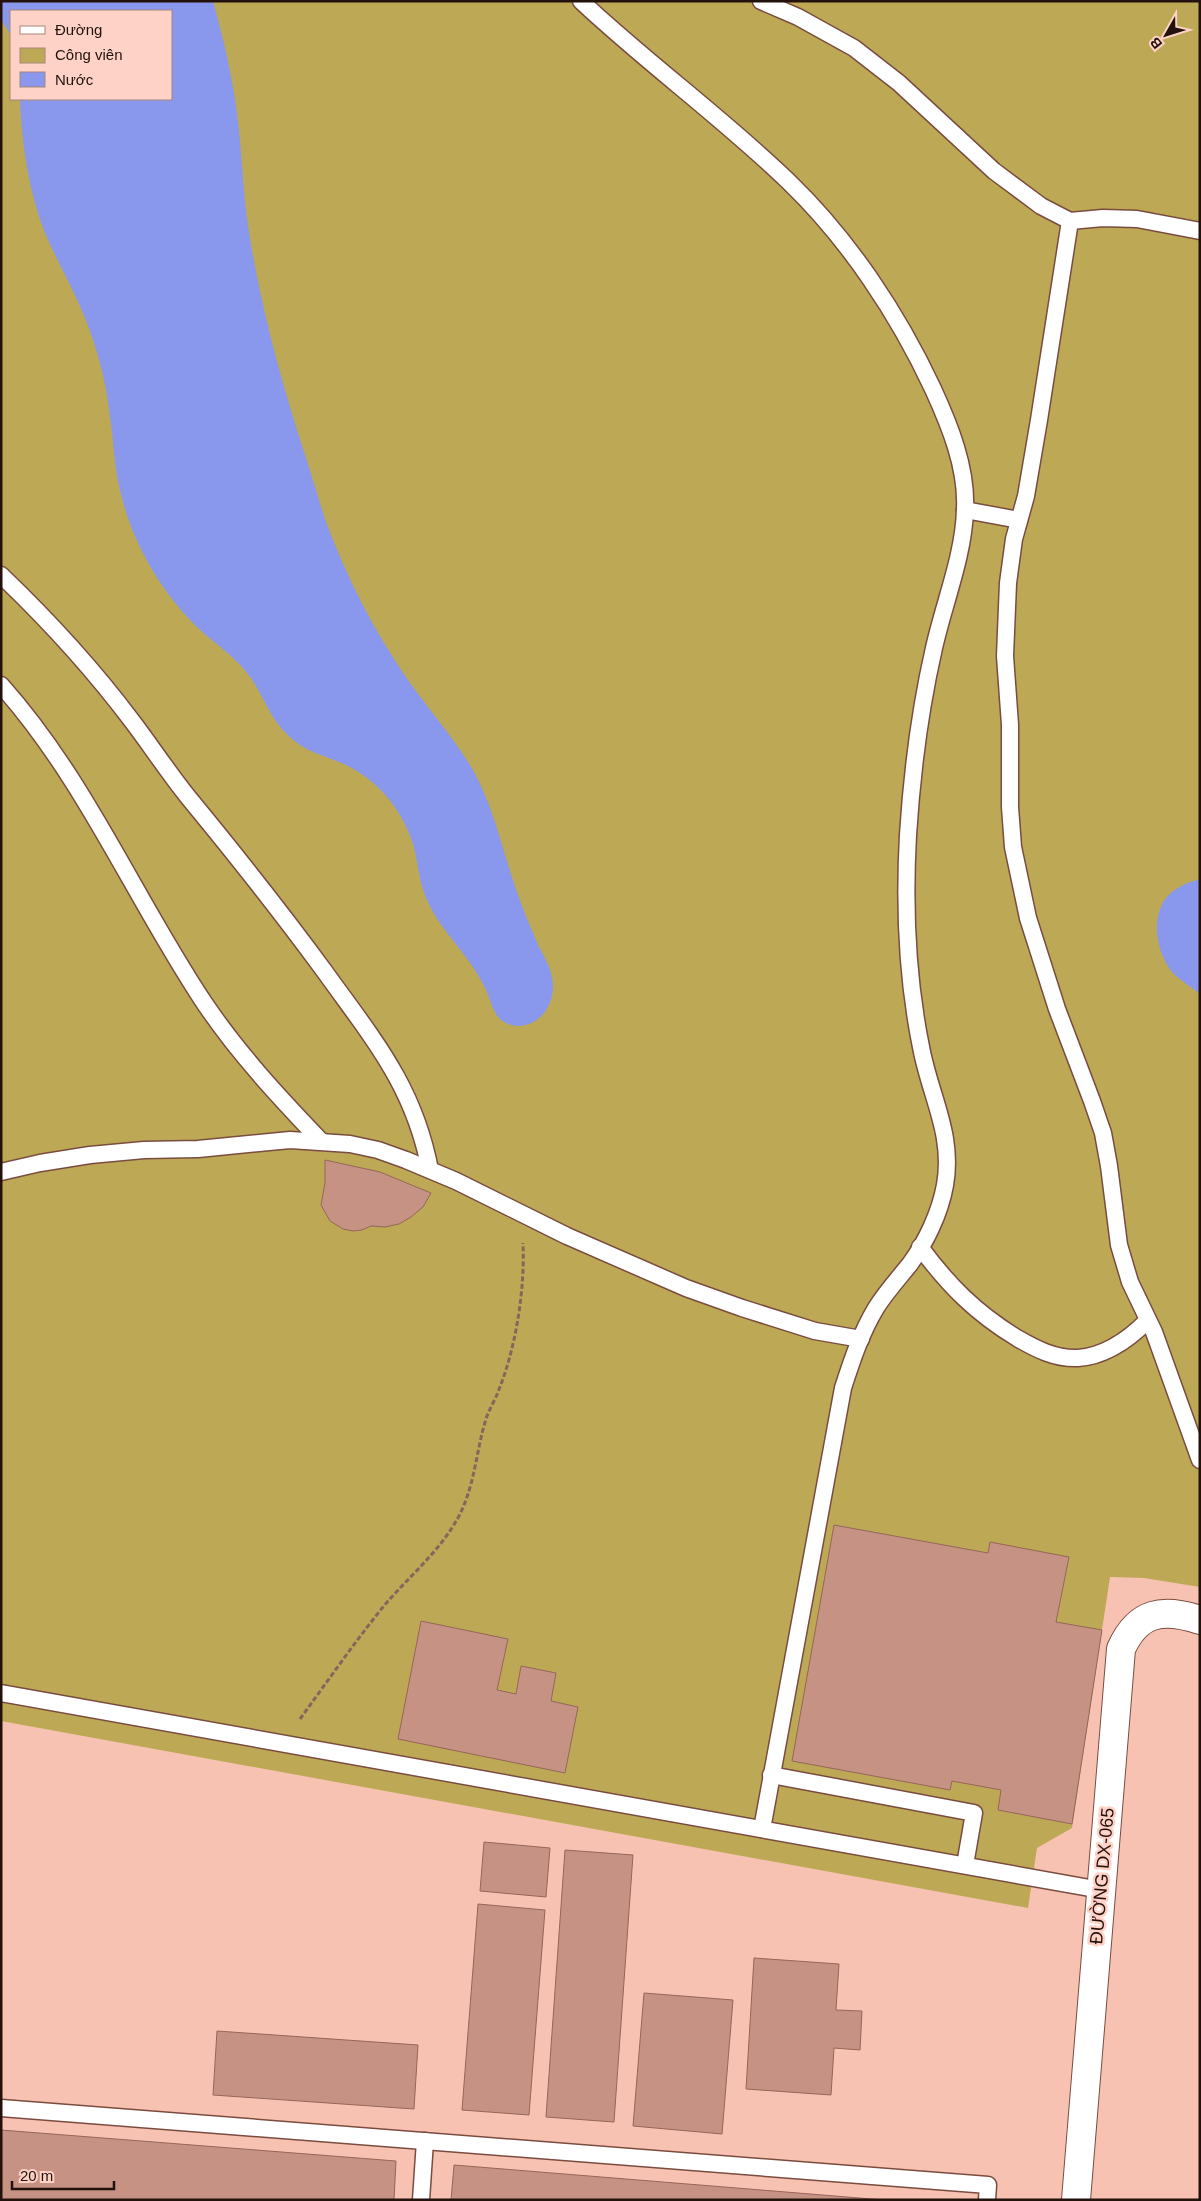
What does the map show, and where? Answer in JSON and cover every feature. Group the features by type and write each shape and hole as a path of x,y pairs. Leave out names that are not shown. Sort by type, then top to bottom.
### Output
{"street":[{"name":"ĐƯỜNG DX-065","path":"1076,2200 1121,1649 1127,1634 1135,1625 1146,1618 1171,1612 1200,1620"}],"lane":[{"path":"581,1 606,25 677,83 792,185 826,222 854,257 923,367 940,405 961,466 965,488 962,538 934,647 920,718 909,815 907,890 909,959 922,1051 941,1114 946,1138 947,1163 944,1187 936,1214 920,1247 878,1306 861,1339 843,1388 762,1829"},
{"path":"761,1 798,17 854,48 900,83 967,147 1016,189 1041,206 1070,221 1103,218 1137,219 1200,231"},
{"path":"1070,221 1039,420 1008,582 1005,627 1011,750 1010,807 1013,847 1028,918 1102,1133 1109,1166 1119,1245 1130,1282 1173,1385 1186,1428 1200,1460"},
{"path":"965,510 1019,520"},
{"path":"1,575 100,680 164,766 273,903 370,1035 393,1068 409,1098 420,1129 430,1170"},
{"path":"1,685 48,745 74,784 203,1001 252,1067 320,1140"},
{"path":"1,1172 40,1163 90,1155 144,1150 198,1149 290,1140 320,1140 350,1144 378,1150 456,1181 523,1215 686,1288 815,1331 861,1339"},
{"path":"920,1247 940,1274 963,1299 992,1322 1039,1351 1057,1356 1078,1358 1098,1354 1116,1346 1133,1335 1147,1321"},
{"path":"1,1693 1101,1890"},
{"path":"771,1775 974,1813 964,1865"},
{"path":"1,2108 988,2185 987,2200"},
{"path":"421,2200 425,2141"}],"path":[{"path":"282,1743 383,1607 424,1565 443,1541 467,1499 477,1465 480,1439 498,1392 512,1347 522,1282 524,1249 523,1215"}],"green space":[{"path":"1,1 1200,1 1200,1587 1144,1578 1110,1577 1072,1828 1037,1848 1028,1908 1,1721"}],"water":[{"path":"1,1 213,1 231,74 247,215 266,318 297,430 323,514 343,563 373,623 408,680 466,758 481,785 520,902 552,977 553,988 547,1009 530,1024 519,1026 508,1024 499,1018 478,975 445,931 431,908 419,875 412,841 393,804 363,775 352,768 302,746 282,729 242,667 198,628 172,599 150,566 126,513 117,475 109,406 100,363 86,319 41,223 28,171 20,100 172,100 172,10 10,10 10,34 1,19"},
{"path":"1200,879 1200,994 1172,972 1159,946 1157,926 1161,906 1166,898 1173,891"}],"building":[{"path":"325,1160 380,1172 431,1193 423,1207 399,1224 385,1227 371,1226 353,1231 343,1229 330,1221 321,1205 325,1183"},
{"path":"834,1525 988,1553 990,1542 1069,1557 1056,1622 1102,1630 1072,1824 998,1810 1001,1790 952,1781 950,1790 792,1761"},
{"path":"421,1621 508,1639 497,1690 516,1694 521,1666 556,1673 551,1701 578,1707 565,1773 398,1739"},
{"path":"484,1842 550,1848 546,1897 480,1891"},
{"path":"565,1850 633,1855 614,2122 546,2117"},
{"path":"478,1904 545,1910 529,2115 462,2110"},
{"path":"754,1958 839,1964 836,2010 862,2011 860,2050 834,2048 831,2095 746,2089"},
{"path":"644,1993 733,2000 722,2134 633,2126"},
{"path":"217,2031 418,2045 414,2109 213,2095"},
{"path":"1,2130 396,2161 394,2200 1,2200"},
{"path":"454,2165 884,2200 451,2200"}]}
